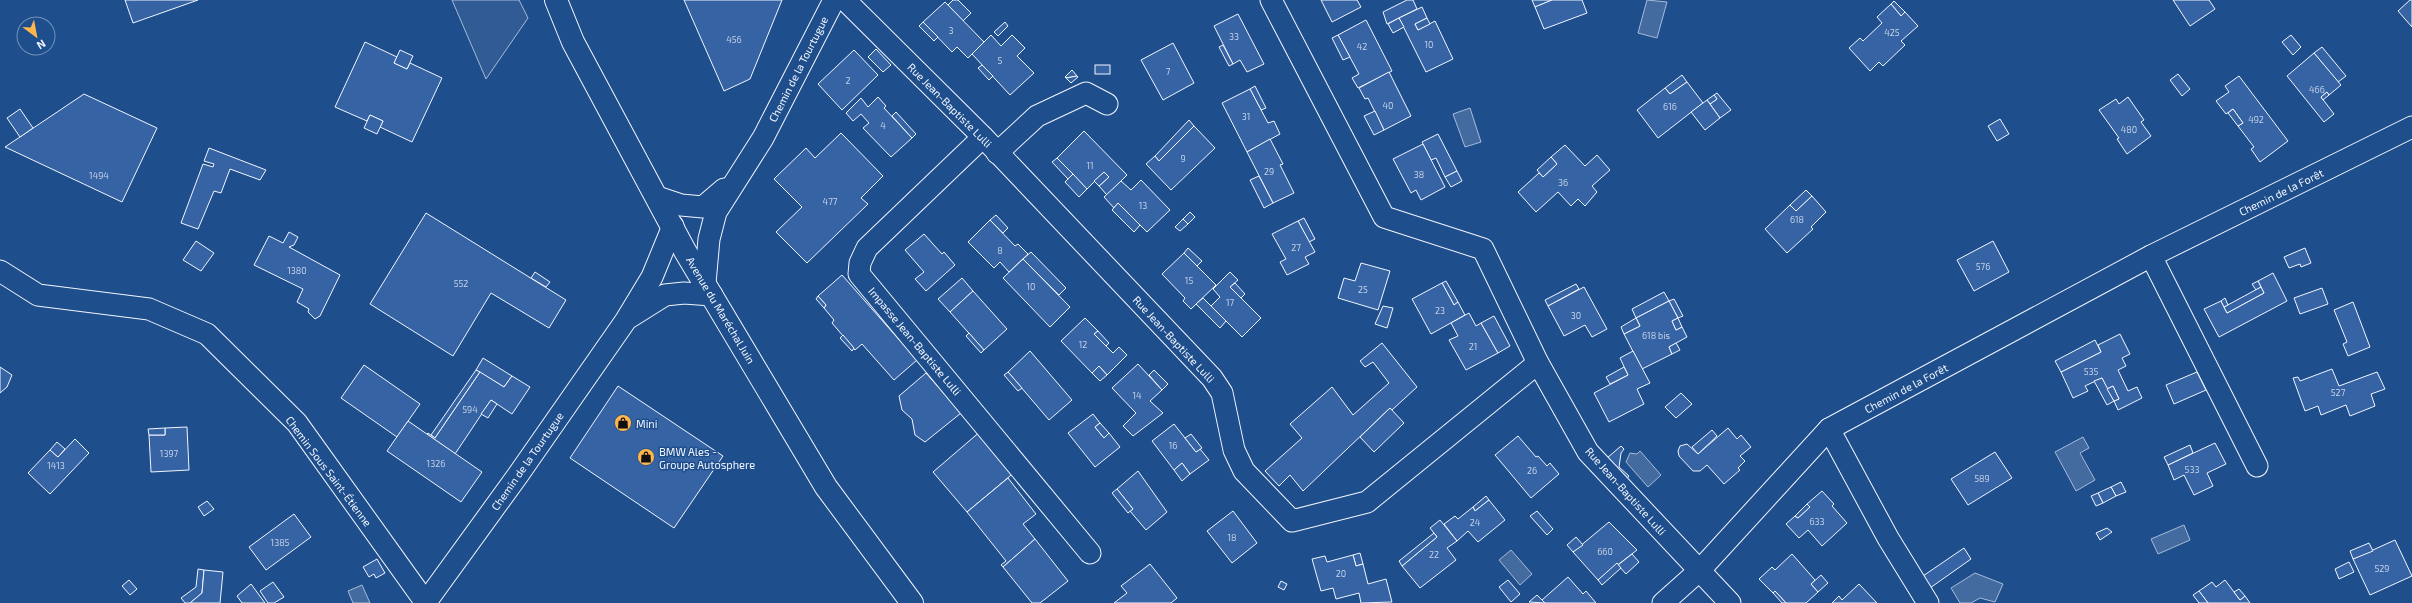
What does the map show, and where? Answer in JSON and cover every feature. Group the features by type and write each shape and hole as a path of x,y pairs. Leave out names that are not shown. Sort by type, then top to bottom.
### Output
{"main road":[{"name":"Avenue du Maréchal Juin","path":"556,0 573,42 709,289 826,487 912,603"}],"street":[{"name":"Chemin de la Tourtugue","path":"626,320 665,295 709,289 708,239 716,212 763,138 834,0"},
{"name":"Rue Jean-Baptiste Lulli","path":"845,0 983,137 1212,378 1222,393 1234,450 1244,471 1292,521 1367,502 1538,363"},
{"name":"Rue Jean-Baptiste Lulli","path":"1271,0 1384,217 1483,249 1538,363 1588,452 1700,570"},
{"path":"997,153 1038,116 1086,93 1107,104"},
{"name":"Chemin de la Forêt","path":"1663,603 1700,570 1830,429 2151,256 2412,127"},
{"name":"Impasse Jean-Baptiste Lulli","path":"983,137 867,248 860,263 859,274 1090,553"},
{"name":"Chemin de la Tourtugue","path":"657,197 681,204 703,207 730,184 763,138"},
{"name":"Chemin de la Tourtugue","path":"426,602 518,475 626,320 652,277 673,226"},
{"path":"2151,256 2257,466"},
{"name":"Chemin Sous Saint-Étienne","path":"0,271 38,295 149,309 207,334 297,423 426,602"},
{"path":"1830,429 1888,538 1928,603"},
{"path":"1700,570 1730,603"}],"shaded area":[{"path":"452,0 519,0 528,18 486,79"},
{"path":"1647,0 1667,2 1657,38 1638,33"},
{"path":"1470,108 1481,142 1465,147 1453,114"},
{"path":"2083,437 2089,448 2080,453 2095,480 2076,491 2055,452"},
{"path":"1640,451 1661,475 1648,487 1626,462 1630,453 1637,454"},
{"path":"2184,525 2190,540 2158,554 2151,539"},
{"path":"1511,550 1532,574 1520,585 1499,560"},
{"path":"1975,573 2003,584 1995,602 1980,598 1971,603 1960,603 1951,588"},
{"path":"362,585 370,603 353,603 348,591"}],"building":[{"path":"125,0 198,0 133,23"},
{"path":"684,0 782,0 750,79 724,91"},
{"path":"953,0 958,0 971,13 963,21 948,5"},
{"path":"1321,0 1357,0 1361,7 1332,22"},
{"path":"1407,0 1413,0 1417,9 1387,24 1383,12"},
{"path":"1532,0 1552,0 1535,7"},
{"path":"1552,0 1582,0 1587,13 1544,29 1535,7"},
{"path":"2173,0 2209,0 2215,9 2190,26"},
{"path":"2410,0 2412,0 2412,27 2398,11"},
{"path":"1894,1 1905,12 1901,16 1891,4"},
{"path":"945,2 984,42 968,58 957,47 952,52 923,22"},
{"path":"1891,4 1901,16 1905,12 1918,26 1901,41 1905,45 1883,66 1879,62 1870,71 1849,48 1860,38 1863,41 1882,23 1877,17"},
{"path":"1422,7 1427,18 1415,24 1418,30 1435,21 1453,59 1426,72 1399,18"},
{"path":"1238,14 1264,64 1247,72 1240,60 1233,64 1214,26"},
{"path":"1399,18 1404,27 1393,33 1388,24"},
{"path":"1427,18 1430,24 1418,30 1415,24"},
{"path":"1366,20 1392,71 1358,88 1352,78 1359,74 1338,35"},
{"path":"923,22 938,37 934,41 919,26"},
{"path":"1005,22 1008,26 998,36 994,32"},
{"path":"991,35 1001,46 1012,35 1025,48 1017,56 1034,73 1010,95 972,54"},
{"path":"1338,35 1350,57 1343,60 1332,38"},
{"path":"2291,35 2301,47 2293,55 2282,42"},
{"path":"365,42 397,57 394,63 407,69 410,63 442,78 412,142 380,127 383,121 370,115 367,121 335,107"},
{"path":"1173,43 1194,83 1163,100 1141,60"},
{"path":"1223,45 1233,64 1229,66 1219,47"},
{"path":"2322,47 2346,76 2338,82 2314,53"},
{"path":"876,49 891,65 883,72 868,57"},
{"path":"400,50 413,56 407,69 394,63"},
{"path":"854,50 878,75 842,110 818,84"},
{"path":"2314,53 2341,85 2329,95 2327,92 2321,97 2334,114 2324,122 2287,76"},
{"path":"982,65 993,76 989,80 978,68"},
{"path":"1095,65 1110,65 1110,74 1095,74"},
{"path":"1072,70 1077,76 1066,78 1065,77"},
{"path":"1389,72 1411,116 1384,130 1368,98 1365,99 1359,88"},
{"path":"2178,74 2190,89 2182,96 2170,80"},
{"path":"1682,75 1687,82 1670,94 1665,88"},
{"path":"2239,76 2288,141 2260,162 2251,149 2254,147 2238,126 2243,123 2233,109 2226,114 2216,101 2229,92 2225,86"},
{"path":"1078,77 1071,83 1066,78"},
{"path":"1687,82 1703,103 1658,138 1637,110 1665,88 1670,94"},
{"path":"1255,86 1266,108 1261,110 1250,89"},
{"path":"1250,89 1268,123 1274,121 1280,134 1247,152 1222,103"},
{"path":"2327,92 2329,95 2323,100 2321,97"},
{"path":"1717,93 1731,110 1720,118 1710,104 1717,99 1714,95"},
{"path":"84,94 157,128 122,202 5,147"},
{"path":"1714,95 1717,99 1710,104 1707,100"},
{"path":"878,97 886,106 884,108 912,138 891,157 863,128 869,123 861,114 853,121 846,113 861,98 868,107"},
{"path":"2128,97 2144,120 2141,122 2151,136 2127,154 2117,139 2119,138 2099,110 2116,99 2119,104"},
{"path":"1707,100 1720,118 1705,130 1691,112"},
{"path":"20,109 33,128 20,137 7,118"},
{"path":"2233,109 2243,123 2238,126 2228,113"},
{"path":"1375,111 1384,130 1374,135 1364,116"},
{"path":"896,112 916,134 912,138 892,116"},
{"path":"370,115 383,121 377,134 364,128"},
{"path":"2000,119 2009,134 1997,141 1988,126"},
{"path":"1189,120 1194,126 1159,161 1155,156"},
{"path":"1194,126 1215,148 1171,190 1146,164 1155,156 1159,161"},
{"path":"1084,131 1127,175 1107,195 1099,186 1109,177 1104,172 1087,189 1057,158"},
{"path":"841,133 883,176 861,198 868,204 807,263 776,232 802,207 774,179 806,148 815,158"},
{"path":"1438,134 1457,171 1445,177 1436,158 1431,160 1422,142"},
{"path":"1270,139 1283,164 1280,165 1294,193 1273,203 1247,152"},
{"path":"1423,144 1445,187 1421,200 1416,190 1411,193 1393,159"},
{"path":"1565,145 1585,166 1597,155 1610,170 1592,186 1597,192 1585,206 1578,199 1571,206 1558,192 1536,212 1518,192 1539,173 1543,177 1557,164 1551,157"},
{"path":"209,148 266,170 260,180 230,169 221,193 214,191 198,229 181,223 203,164 213,167 214,164 204,161"},
{"path":"1551,157 1557,164 1543,177 1537,170"},
{"path":"1057,158 1073,174 1068,179 1052,162"},
{"path":"1457,171 1462,181 1451,187 1445,177"},
{"path":"1104,172 1109,177 1099,186 1094,181"},
{"path":"1073,174 1087,189 1079,197 1065,182"},
{"path":"1259,176 1273,203 1264,208 1250,180"},
{"path":"1141,180 1170,210 1147,232 1118,203 1114,208 1104,197 1121,181 1131,190"},
{"path":"1806,190 1812,196 1796,211 1790,205"},
{"path":"1812,196 1826,212 1811,227 1813,229 1787,253 1765,229 1790,205 1796,211"},
{"path":"1118,203 1140,225 1134,232 1112,210"},
{"path":"1190,212 1195,217 1188,224 1183,219"},
{"path":"426,213 566,300 549,328 491,293 453,356 370,304"},
{"path":"996,215 1008,228 1003,233 990,220"},
{"path":"1304,218 1315,239 1309,242 1298,221"},
{"path":"1183,219 1188,224 1180,231 1175,227"},
{"path":"990,220 1015,246 1018,244 1028,254 1009,272 1000,262 994,268 968,242"},
{"path":"1298,221 1315,252 1305,257 1309,264 1287,275 1280,262 1286,259 1272,234"},
{"path":"289,232 298,237 294,245 289,247 340,275 320,316 315,319 308,312 309,309 297,302 303,289 254,265 269,236 283,243"},
{"path":"924,234 942,254 944,252 955,265 926,291 915,279 924,272 905,250"},
{"path":"196,241 214,253 201,271 183,260"},
{"path":"1993,241 2009,272 1974,291 1957,260"},
{"path":"1188,248 1202,261 1197,266 1184,253"},
{"path":"2305,248 2311,263 2301,267 2300,264 2289,268 2284,257"},
{"path":"1031,252 1066,288 1059,295 1023,259"},
{"path":"1184,253 1216,285 1191,309 1183,301 1185,298 1162,274"},
{"path":"1023,259 1070,307 1050,327 1003,278"},
{"path":"1361,263 1390,271 1378,310 1338,298 1344,278 1355,281"},
{"path":"535,272 550,282 546,287 531,278"},
{"path":"1230,272 1238,280 1230,287 1261,318 1242,337 1211,306 1220,297 1213,289"},
{"path":"2273,273 2287,301 2219,337 2204,309 2221,301 2227,313 2264,293 2258,281"},
{"path":"842,275 917,360 894,380 862,344 855,350 832,323 834,320 824,308 826,305 818,296"},
{"path":"962,278 973,291 950,312 938,299"},
{"path":"1446,281 1458,302 1454,305 1442,283"},
{"path":"2258,281 2261,287 2256,290 2252,284"},
{"path":"1235,283 1245,294 1241,298 1230,287"},
{"path":"1442,283 1454,305 1458,302 1465,315 1431,334 1412,299"},
{"path":"1576,284 1579,289 1548,306 1545,300"},
{"path":"1584,287 1607,329 1592,337 1585,325 1564,336 1548,306"},
{"path":"2261,287 2264,293 2227,313 2224,307"},
{"path":"2322,288 2328,304 2300,314 2294,298"},
{"path":"973,291 1007,329 984,350 950,312"},
{"path":"1664,292 1669,301 1636,318 1632,309"},
{"path":"818,296 826,305 824,308 816,299"},
{"path":"1203,298 1226,321 1220,328 1196,304"},
{"path":"2225,298 2228,305 2224,307 2221,301"},
{"path":"1674,299 1683,316 1678,318 1669,301"},
{"path":"1669,301 1678,318 1672,321 1676,330 1682,327 1687,337 1669,347 1672,354 1642,369 1624,334 1640,326 1636,318"},
{"path":"2353,302 2370,347 2348,356 2343,344 2347,342 2334,310"},
{"path":"1383,306 1393,308 1387,328 1375,324"},
{"path":"1469,313 1476,326 1481,323 1498,353 1466,370 1449,340 1458,336 1451,323"},
{"path":"1494,316 1510,346 1498,353 1481,323"},
{"path":"1085,318 1098,331 1094,334 1113,353 1119,347 1127,355 1107,375 1099,366 1092,373 1061,341"},
{"path":"1636,318 1640,326 1624,334 1621,327"},
{"path":"1678,318 1682,327 1676,330 1672,321"},
{"path":"1098,331 1109,343 1106,346 1094,334"},
{"path":"969,333 984,350 981,353 966,336"},
{"path":"2120,334 2130,354 2122,358 2126,366 2118,370 2128,391 2137,387 2142,398 2118,410 2114,401 2119,399 2113,386 2107,389 2102,378 2085,386 2088,391 2073,398 2061,372 2101,352 2098,345"},
{"path":"843,335 854,348 852,351 840,338"},
{"path":"2095,340 2101,352 2061,372 2055,361"},
{"path":"1382,343 1417,387 1392,410 1390,408 1303,491 1290,475 1279,486 1265,471 1302,438 1290,424 1332,387 1353,415 1389,383 1373,362 1365,367 1360,361"},
{"path":"1676,343 1680,350 1672,354 1669,347"},
{"path":"1030,351 1072,400 1049,420 1008,372"},
{"path":"1633,351 1650,383 1637,389 1644,404 1609,422 1594,393 1628,375 1620,358"},
{"path":"483,358 512,376 504,387 476,370"},
{"path":"1138,364 1162,390 1150,401 1163,413 1133,436 1123,426 1136,413 1112,388"},
{"path":"364,365 420,404 397,437 341,398"},
{"path":"1099,366 1107,375 1100,381 1092,373"},
{"path":"0,367 12,375 7,387 0,393"},
{"path":"1624,367 1628,375 1610,384 1606,377"},
{"path":"2332,369 2339,386 2377,372 2385,389 2371,394 2375,406 2350,416 2346,405 2321,415 2318,406 2305,411 2293,378 2298,377 2300,381"},
{"path":"476,370 480,372 435,438 431,435"},
{"path":"1154,370 1168,384 1162,390 1149,375"},
{"path":"480,372 504,387 512,376 530,387 512,414 491,400 455,454 427,434 428,433 435,438"},
{"path":"1008,372 1022,388 1018,391 1004,375"},
{"path":"2197,372 2206,390 2174,404 2166,385"},
{"path":"926,373 961,413 925,442 915,435 912,419 902,410 899,396"},
{"path":"2102,378 2114,401 2107,405 2094,381"},
{"name":"BMW Ales - Groupe Autosphere","path":"618,386 723,456 674,528 570,458"},
{"path":"2113,386 2119,399 2114,401 2107,389"},
{"path":"1681,393 1692,404 1676,418 1665,407"},
{"path":"491,400 497,404 488,418 481,414"},
{"path":"1390,408 1404,423 1374,452 1360,437"},
{"path":"1093,414 1100,423 1095,427 1104,438 1109,433 1120,447 1095,467 1068,433"},
{"path":"408,421 482,472 461,502 387,451"},
{"path":"1100,423 1109,433 1104,438 1095,427"},
{"path":"1174,424 1196,452 1200,449 1209,460 1190,474 1182,463 1174,470 1152,441"},
{"path":"187,427 189,470 151,472 149,435 165,435 165,428"},
{"path":"165,428 165,435 149,435 148,429"},
{"path":"1728,428 1737,439 1741,435 1751,447 1740,456 1745,461 1738,468 1740,470 1724,484 1707,465 1700,471 1693,471 1679,456 1678,451 1680,446 1687,444 1698,454"},
{"path":"982,430 1016,471 967,512 933,472"},
{"path":"1712,430 1717,436 1698,454 1692,447"},
{"path":"1191,434 1202,448 1196,452 1185,438"},
{"path":"1518,436 1536,457 1538,456 1547,466 1550,463 1559,474 1531,498 1495,455"},
{"path":"75,439 89,453 50,494 28,473 50,450 58,457"},
{"path":"57,442 65,449 58,457 50,450"},
{"path":"2215,443 2226,464 2207,473 2213,486 2194,495 2184,475 2174,480 2168,465"},
{"path":"2190,445 2193,453 2168,465 2164,457"},
{"path":"1621,446 1624,449 1621,453 1619,467 1629,476 1626,480 1607,458"},
{"path":"1995,452 2012,478 1968,505 1951,479"},
{"path":"1182,463 1190,474 1182,481 1174,470"},
{"path":"1138,471 1167,512 1146,530 1130,511 1133,509 1117,489"},
{"path":"1008,478 1036,514 1023,524 1035,539 1003,567 1001,565 1006,561 967,512"},
{"path":"2121,482 2126,492 2116,496 2111,487"},
{"path":"2111,487 2116,496 2103,503 2098,493"},
{"path":"1117,489 1133,509 1128,513 1112,493"},
{"path":"1822,491 1834,504 1832,506 1847,523 1822,546 1808,530 1799,538 1786,524 1795,516 1798,518 1810,507 1807,504"},
{"path":"2098,493 2103,503 2096,506 2091,496"},
{"path":"1486,496 1489,500 1475,511 1473,507"},
{"path":"1489,500 1505,520 1478,542 1468,531 1457,541 1444,524 1455,516 1458,519 1473,507 1475,511"},
{"path":"207,501 214,509 204,516 198,507"},
{"path":"1807,504 1810,507 1798,518 1795,516"},
{"path":"1233,511 1257,543 1232,563 1207,531"},
{"path":"1537,511 1553,529 1547,535 1530,516"},
{"path":"294,514 311,537 266,570 249,547"},
{"path":"1440,520 1457,541 1447,548 1456,560 1420,588 1402,566 1437,537 1430,528"},
{"path":"1609,522 1637,550 1598,580 1573,552"},
{"path":"2107,528 2112,532 2100,540 2096,533"},
{"path":"1434,533 1437,537 1402,566 1399,561"},
{"path":"1576,537 1583,545 1573,552 1567,545"},
{"path":"1035,539 1068,581 1040,603 1032,603 1003,567"},
{"path":"2395,540 2412,576 2370,595 2353,559"},
{"path":"2369,543 2373,551 2353,559 2350,551"},
{"path":"1964,548 1971,559 1930,588 1923,576"},
{"path":"1360,553 1363,564 1356,566 1353,555"},
{"path":"1632,554 1639,562 1626,574 1618,565"},
{"path":"1792,554 1815,580 1811,584 1818,592 1806,603 1786,603 1775,591 1773,593 1759,579 1772,567 1775,570"},
{"path":"1353,555 1356,566 1363,564 1368,584 1386,579 1392,602 1361,603 1359,593 1336,599 1333,588 1321,591 1312,559 1325,556 1327,562"},
{"path":"377,559 385,573 376,578 374,574 369,577 363,567"},
{"path":"2349,562 2354,572 2339,579 2335,569"},
{"path":"1617,563 1621,568 1602,585 1598,580"},
{"path":"1150,564 1177,598 1171,603 1114,603 1127,593 1121,586"},
{"path":"198,569 204,570 202,593 190,603 185,603 181,598 196,587"},
{"path":"204,570 223,572 220,603 190,603 202,593"},
{"path":"1821,575 1828,583 1818,592 1811,584"},
{"path":"1568,577 1583,594 1586,591 1596,603 1545,603 1542,600"},
{"path":"129,580 137,589 130,595 122,586"},
{"path":"1508,580 1520,594 1511,602 1499,587"},
{"path":"2225,580 2240,600 2245,596 2250,603 2208,603 2199,591 2212,582 2216,587"},
{"path":"1281,581 1287,584 1284,590 1278,587"},
{"path":"273,582 284,597 274,603 268,603 260,591"},
{"path":"251,584 265,603 242,603 237,596"},
{"path":"1859,584 1877,603 1832,603 1839,596 1842,600"},
{"path":"2239,589 2245,596 2240,600 2234,592"},
{"path":"1775,591 1786,603 1782,603 1773,593"},
{"path":"2199,591 2208,603 2199,603 2193,595"},
{"path":"1537,595 1545,603 1529,602"}],"place":[{"name":"Mini","path":"623,423"},
{"name":"BMW Ales - Groupe Autosphere","path":"646,457"}]}
